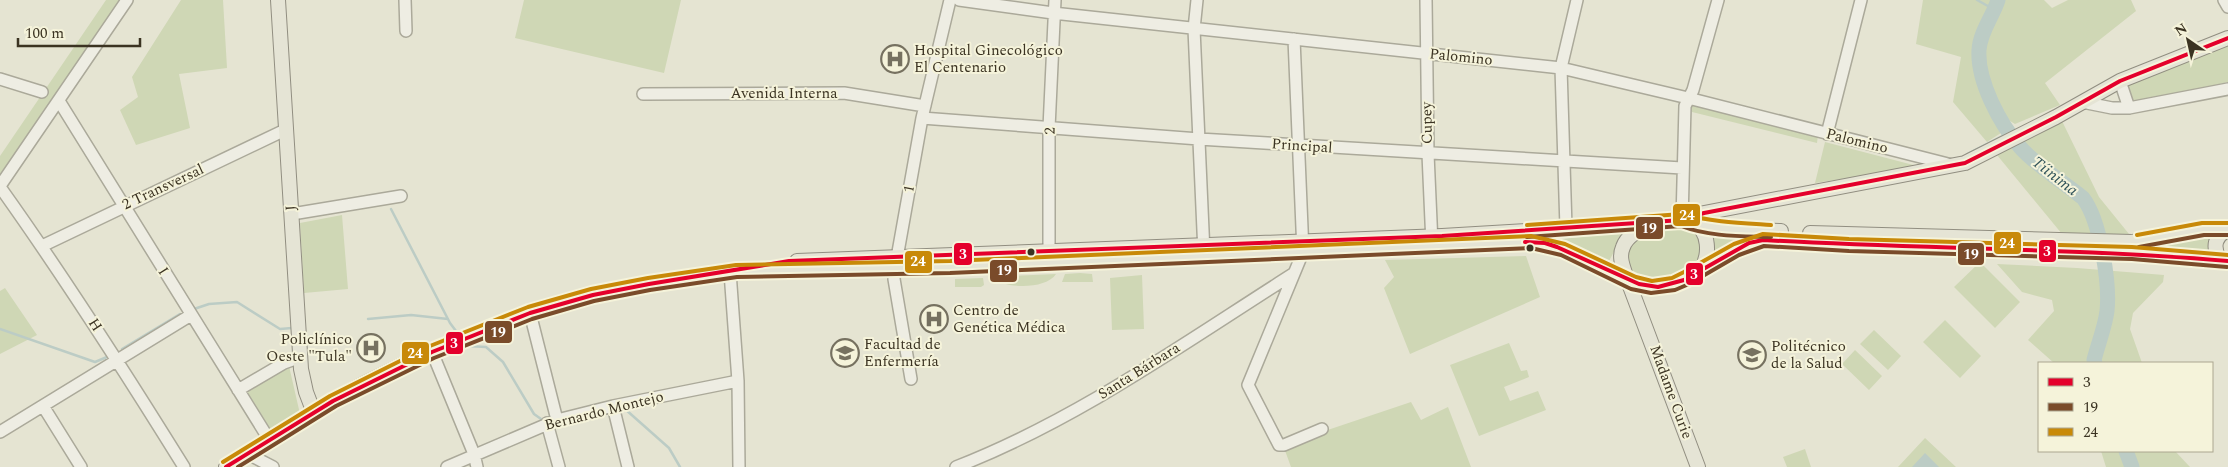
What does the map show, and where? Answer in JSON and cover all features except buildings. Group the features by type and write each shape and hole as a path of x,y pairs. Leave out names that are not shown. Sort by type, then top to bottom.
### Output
{"main road":[{"name":"J","path":"278,0 301,357 306,392 314,413"},
{"path":"1432,241 1566,228 1682,220 1704,213 1954,165 1976,158 2056,117 2120,81 2228,38"},
{"path":"1682,220 1725,229 2058,245"},
{"path":"1610,270 1629,238 1638,231 1658,223"},
{"path":"1696,224 1702,233 1708,249 1704,265 1700,271"},
{"path":"2132,247 2203,229 2228,230"},
{"path":"2224,260 2215,246 2216,240 2220,235 2228,230"},
{"path":"226,467 366,383 432,352 530,313 593,295 733,272 1432,241 1545,243 1639,284 1658,287 1684,280 1749,243 1763,240 2132,247 2224,260"},
{"path":"1622,249 1621,258 1628,279"},
{"name":"Madame Curie","path":"1628,279 1698,467"},
{"path":"1642,317 1643,303 1658,287"}],"street":[{"path":"0,187 128,0"},
{"path":"405,0 406,30"},
{"name":"1","path":"911,379 894,279 895,264 924,112 950,0"},
{"name":"Palomino","path":"959,0 1053,13 1561,68 1954,165"},
{"name":"2","path":"1049,257 1050,128 1055,0"},
{"path":"1197,0 1194,28 1204,251"},
{"name":"Cupey","path":"1426,0 1428,154 1432,241"},
{"path":"1566,228 1561,68 1577,0"},
{"path":"1682,220 1684,114 1688,98 1693,90 1718,0"},
{"path":"1827,134 1861,0"},
{"path":"2224,0 2228,7"},
{"path":"1294,39 1303,246 1248,385 1279,445 1284,445 1322,429"},
{"path":"0,79 42,92"},
{"path":"2120,81 2129,108"},
{"path":"2082,102 2112,108 2129,108 2228,89"},
{"name":"Avenida Interna","path":"643,94 844,93 924,112"},
{"name":"I","path":"59,101 270,441"},
{"name":"Principal","path":"924,112 1050,128 1428,154 1565,160 1682,168"},
{"name":"2 Transversal","path":"42,246 285,130"},
{"name":"H","path":"0,187 42,246 117,359 184,467"},
{"path":"292,214 401,196"},
{"path":"733,272 738,381 739,467"},
{"name":"Santa Bárbara","path":"956,467 1071,412 1293,274"},
{"path":"530,313 559,467"},
{"path":"0,432 191,315"},
{"path":"432,352 474,454 477,467"},
{"path":"238,390 284,363 301,357"},
{"name":"Bernardo Montejo","path":"447,467 552,422 613,406 738,381"},
{"path":"43,406 81,467"},
{"path":"613,406 628,467"},
{"path":"248,454 273,467"}],"green space":[{"path":"106,0 129,0 0,187 0,156"},
{"path":"181,0 223,0 227,68 179,74 190,128 136,145 120,110 138,97 132,77"},
{"path":"524,0 681,0 664,73 515,38"},
{"path":"1923,0 2044,0 2052,8 2068,0 2131,0 2136,11 2045,83 2060,105 2015,124 1997,113 1980,59 1985,12 1972,63 1989,103 2004,131 1987,142 1953,102 1961,57 1916,44"},
{"path":"2228,45 2228,82 2133,105 2127,84"},
{"path":"1692,105 1818,135 1817,143 1692,112"},
{"path":"2062,121 2099,197 2129,234 2062,234 1997,155"},
{"path":"1825,142 1921,167 1815,183"},
{"path":"342,215 348,289 304,293 300,223"},
{"path":"1682,225 1696,232 1703,244 1699,263 1682,274 1663,280 1649,280 1635,273 1631,267 1629,253 1635,240 1650,231"},
{"path":"1624,233 1609,261 1561,239"},
{"path":"1708,233 1748,236 1714,255"},
{"path":"2214,235 2211,254 2142,246 2190,236"},
{"path":"1526,256 1540,297 1410,354 1384,288 1394,277 1385,260"},
{"path":"1980,262 2020,302 1995,328 1954,287"},
{"path":"1997,264 2164,275 2163,282 2133,313 2130,329 2142,362 2053,362 2028,340 2054,311 2052,300 2022,292"},
{"path":"1056,274 1043,283 1024,286 1005,284 991,277"},
{"path":"1065,274 1092,274 1093,282 1062,282"},
{"path":"1142,275 1144,329 1112,330 1110,278"},
{"path":"983,278 984,285 981,287 955,287 955,279"},
{"path":"5,288 37,335 0,354 0,291"},
{"path":"1945,320 1981,356 1960,378 1923,342"},
{"path":"1874,330 1901,356 1888,370 1860,344"},
{"path":"1509,343 1521,371 1527,370 1529,377 1504,387 1510,401 1538,391 1546,410 1479,436 1450,365"},
{"path":"1855,350 1882,376 1869,390 1842,364"},
{"path":"289,366 300,414 271,430 246,390"},
{"path":"1411,402 1421,420 1448,407 1471,467 1291,467 1283,445"},
{"path":"1925,438 1956,467 1898,467"},
{"path":"1805,449 1811,467 1787,467 1783,457"},
{"path":"2101,452 2176,452 2190,467 2106,467"}],"shaded area":[{"path":"1925,453 1939,467 1912,467"}],"waterway":[{"name":"Cupey","path":"1977,0 1995,10"},
{"name":"Tíinima","path":"1998,0 1984,30 1979,50 1979,62 1991,102 2012,137 2026,153 2083,198 2089,208 2099,236 2108,299 2106,317 2095,362"},
{"path":"1967,154 2010,132"},
{"path":"391,209 450,323 459,335"},
{"path":"194,309 209,304 237,302 280,329 292,328"},
{"path":"122,349 180,314"},
{"path":"368,319 411,315 448,319"},
{"path":"0,329 95,362 107,357"},
{"path":"465,344 467,346 486,347 503,362 534,414 541,419"},
{"path":"625,409 669,448 680,467"},
{"name":"Tíinima","path":"2126,452 2132,467"}],"transit line":[{"name":"3","path":"226,467 333,401 432,352 530,313 593,295 789,261 1442,236 1682,220 1704,213 1965,163 2056,117 2120,81 2228,38"},
{"name":"24","path":"1527,225 1682,214 1738,223 1771,225"},
{"name":"24","path":"2137,235 2202,223 2228,223"},
{"name":"19","path":"1527,237 1681,226 1714,234 1771,237"},
{"name":"24","path":"223,462 330,396 430,346 528,307 591,289 648,278 736,265 950,261 1531,236 1565,244 1636,277 1652,281 1672,278 1734,244 1763,234 1849,239 2132,247 2228,255"},
{"name":"19","path":"2139,247 2204,235 2228,235"},
{"name":"3","path":"1525,242 1545,243 1557,247 1639,284 1658,287 1684,280 1749,243 1763,240 2054,251 2228,261"},
{"name":"19","path":"238,467 336,406 434,358 532,319 594,301 650,290 737,277 950,273 1531,248 1561,255 1631,289 1651,293 1675,290 1739,255 1764,246 1849,251 2132,259 2227,267"}],"place":[{"name":"Hospital Ginecológico El Centenario","path":"895,59"},
{"name":"Centro de Genética Médica","path":"934,319"},
{"name":"Policlínico Oeste \"Tula\"","path":"371,348"},
{"name":"Facultad de Enfermería","path":"845,353"},
{"name":"Politécnico de la Salud","path":"1752,355"}]}
